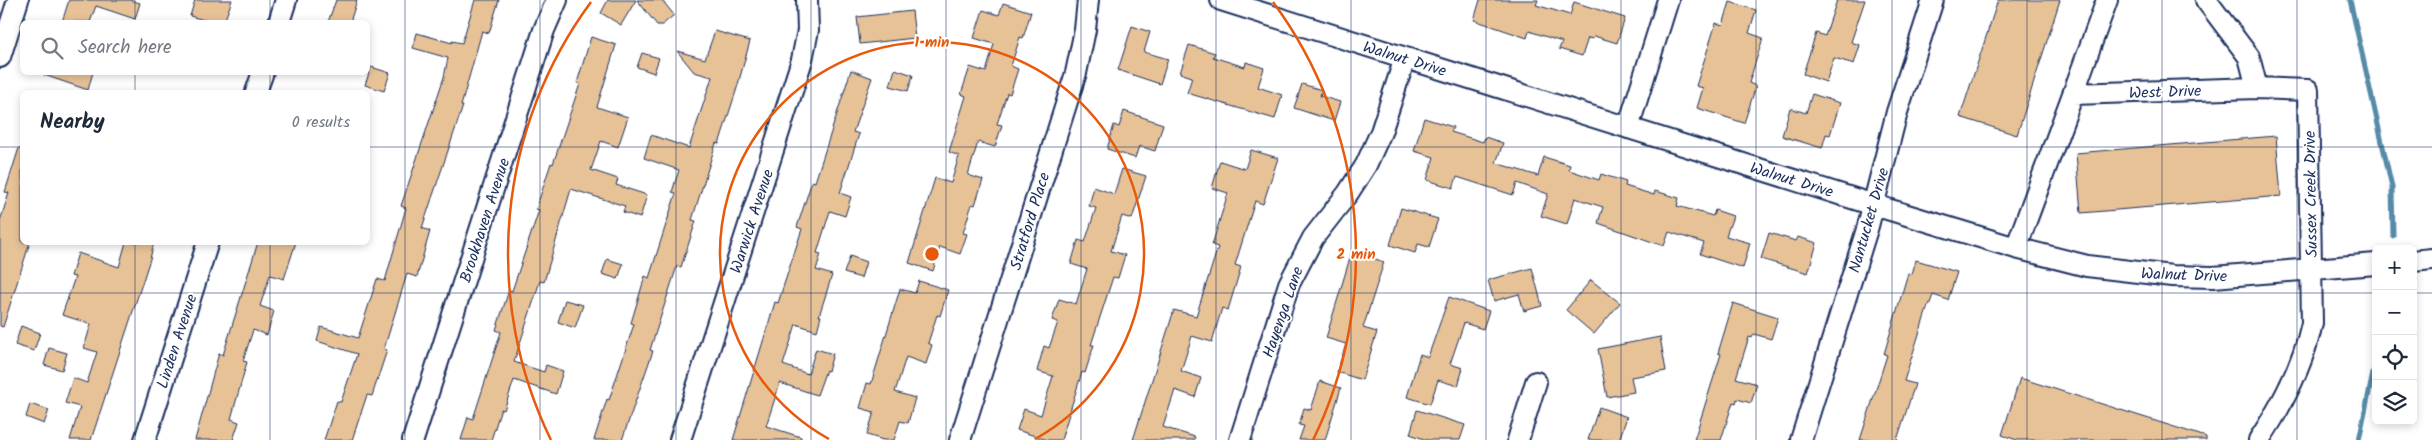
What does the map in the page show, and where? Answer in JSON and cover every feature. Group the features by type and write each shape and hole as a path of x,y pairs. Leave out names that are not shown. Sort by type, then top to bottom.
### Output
{"street":[{"path":"0,57 18,0"},
{"path":"280,20 286,0"},
{"name":"Brookhaven Avenue","path":"413,440 544,30 557,0"},
{"name":"Warwick Avenue","path":"680,440 802,60 808,30 807,0"},
{"name":"Stratford Place","path":"960,440 1076,73 1085,30 1088,0"},
{"name":"Walnut Drive","path":"1221,0 1874,205 2016,248 2087,266 2172,276 2222,276 2372,264"},
{"path":"1628,128 1668,0"},
{"name":"Nantucket Drive","path":"1801,440 1874,205 1897,112 1933,0"},
{"path":"2016,248 2107,0"},
{"path":"2206,0 2249,57 2257,88"},
{"name":"Hayenga Lane","path":"1240,440 1289,284 1313,238 1348,193 1366,165 1381,132 1405,58"},
{"path":"257,90 262,75"},
{"name":"West Drive","path":"2072,94 2257,88"},
{"name":"Sussex Creek Drive","path":"2257,88 2308,90 2312,323 2306,352 2275,415 2259,440"},
{"name":"Linden Avenue","path":"145,440 207,245"},
{"path":"2417,261 2432,259"},
{"path":"1518,440 1536,382"}],"building":[{"path":"69,0 130,0 140,3 135,19 96,6 91,20 63,20"},
{"path":"195,0 232,0 225,20 204,20 190,16"},
{"path":"336,0 357,0 351,20 329,20"},
{"path":"475,0 499,0 489,33 482,31 461,106 463,106 422,228 430,231 417,277 407,274 384,349 387,350 372,396 367,395 352,440 324,440 337,401 341,402 357,354 317,341 321,327 358,338 377,279 385,281 406,208 401,206 444,77 448,58 413,48 417,33 452,43 452,41 462,43"},
{"path":"608,0 636,0 621,25 601,13"},
{"path":"637,0 662,0 674,15 662,25 657,25"},
{"path":"1480,0 1538,0 1536,5 1570,15 1574,2 1625,18 1617,43 1594,36 1593,39 1588,38 1582,56 1559,49 1562,42 1529,31 1527,38 1474,20"},
{"path":"1837,0 1865,0 1851,42 1860,45 1854,64 1834,58 1826,82 1803,74 1816,33 1825,36"},
{"path":"1998,0 2060,0 2017,135 1960,117"},
{"path":"1730,2 1756,10 1749,33 1763,38 1749,83 1756,86 1744,123 1697,108 1703,88 1696,86 1716,23 1723,25"},
{"path":"1003,3 1031,12 1023,38 1020,37 1011,66 1018,69 1010,94 1007,93 997,124 1002,125 995,147 978,142 968,175 983,180 975,205 972,204 963,233 967,234 960,254 940,247 933,271 909,263 935,178 951,183 959,156 949,152 966,96 961,94 970,67 986,72 994,44 974,38 983,10 999,15"},
{"path":"912,11 915,38 860,44 857,17"},
{"path":"1132,26 1150,32 1144,52 1168,59 1160,84 1118,70"},
{"path":"715,31 750,41 737,88 719,144 716,143 692,220 696,221 681,267 677,266 650,350 653,351 622,440 594,440 634,324 631,323 645,276 649,278 676,193 672,192 679,170 644,158 651,135 689,148 712,77 694,72 677,51 705,59"},
{"path":"591,37 616,45 597,107 628,117 618,147 601,141 591,170 618,179 616,185 647,195 640,218 623,212 625,206 571,189 544,282 540,281 514,362 544,372 546,365 563,371 556,394 514,380 504,410 501,409 491,440 461,440 468,417 473,419 501,332 496,330 509,290 512,291 539,210 536,209 551,163 553,164 580,84 577,83"},
{"path":"1189,45 1215,53 1213,57 1245,67 1246,62 1264,68 1258,87 1282,95 1275,119 1187,93 1192,77 1180,73"},
{"path":"642,53 659,58 654,73 637,67"},
{"path":"371,67 390,73 384,91 365,85 370,75"},
{"path":"895,69 913,75 908,91 890,86"},
{"path":"851,70 872,78 853,132 859,134 840,193 851,197 845,216 830,211 817,253 821,254 816,270 832,275 819,316 821,316 817,331 796,324 783,365 808,374 816,349 833,354 828,371 826,370 817,395 780,383 766,426 801,437 801,440 733,440 775,302 778,303 802,229 797,227 812,181 815,182"},
{"path":"44,75 92,75 88,90"},
{"path":"1302,84 1322,90 1320,96 1340,102 1334,121 1294,108"},
{"path":"1812,94 1840,103 1830,135 1826,134 1822,148 1782,136 1790,108 1806,113"},
{"path":"1124,111 1163,124 1155,151 1139,146 1135,158 1107,149 1114,125 1119,127"},
{"path":"1424,118 1453,127 1451,132 1483,142 1485,137 1503,143 1496,163 1538,176 1544,157 1570,165 1569,170 1599,180 1601,174 1626,182 1625,186 1654,195 1655,191 1679,198 1677,206 1713,216 1715,210 1733,216 1726,236 1750,243 1743,268 1700,254 1704,243 1669,232 1664,246 1598,223 1603,207 1575,198 1567,224 1541,216 1548,194 1517,183 1513,195 1457,177 1453,188 1427,180 1434,157 1414,151"},
{"path":"2276,136 2281,196 2081,213 2076,153"},
{"path":"19,148 20,245 29,245 3,327 0,326 0,221 9,193 5,192"},
{"path":"1251,150 1278,158 1263,204 1255,201 1235,265 1241,267 1228,310 1222,308 1212,342 1192,336 1181,371 1201,378 1195,397 1175,390 1163,427 1195,437 1194,440 1133,440 1174,310 1196,316 1218,247 1212,245 1228,193 1212,188 1220,161 1245,169"},
{"path":"1122,169 1146,176 1132,219 1122,216 1111,251 1125,255 1118,278 1113,277 1091,345 1094,345 1085,373 1082,372 1061,440 1047,440 1017,430 1024,409 1041,415 1053,376 1037,371 1044,346 1049,348 1058,322 1052,320 1059,299 1076,304 1087,269 1071,264 1078,240 1085,242 1096,208 1089,206 1094,187 1114,194"},
{"path":"1401,208 1438,219 1429,247 1418,244 1415,253 1390,245"},
{"path":"1769,233 1796,241 1798,237 1817,243 1808,273 1761,259"},
{"path":"125,245 153,245 91,440 70,440 80,407 65,403 73,378 87,383 97,352 84,348 91,324 62,315 75,277 71,276 78,253 119,267"},
{"path":"257,245 295,245 284,279 270,275 260,306 274,311 267,335 253,330 243,361 247,362 231,419 239,422 233,440 195,440 219,353 223,355"},
{"path":"1352,251 1384,262 1363,328 1377,332 1362,380 1337,372 1346,344 1326,338"},
{"path":"850,256 866,262 861,278 844,273"},
{"path":"607,259 623,264 618,279 602,274"},
{"path":"1916,260 1957,272 1948,300 1933,295 1928,306 1904,381 1915,384 1897,440 1860,440 1887,355 1884,354 1908,273 1912,274"},
{"path":"1532,268 1542,306 1524,311 1519,294 1494,301 1488,280"},
{"path":"1591,280 1620,303 1594,334 1566,310"},
{"path":"919,281 948,290 940,316 937,315 928,343 932,345 926,364 906,357 895,392 915,398 908,423 900,421 894,440 883,440 867,435 874,412 860,408 867,383 871,384 900,289 915,293"},
{"path":"1449,297 1489,311 1483,329 1464,323 1450,364 1463,368 1458,386 1438,380 1430,404 1407,397 1420,354 1428,357"},
{"path":"565,300 583,305 575,328 558,322"},
{"path":"1733,303 1778,317 1771,339 1754,334 1752,338 1749,337 1736,378 1757,384 1751,403 1737,399 1736,403 1733,402 1721,440 1694,440 1721,354 1718,353"},
{"path":"21,326 40,333 34,351 15,345"},
{"path":"1660,337 1666,371 1631,377 1634,392 1607,397 1598,349"},
{"path":"49,348 67,353 62,370 44,365"},
{"path":"2020,378 2206,437 2206,440 2017,440 2002,435"},
{"path":"1320,381 1341,388 1325,440 1299,440 1304,426 1299,425 1304,408 1311,410"},
{"path":"30,404 49,410 44,424 26,417"},
{"path":"1599,407 1627,417 1619,440 1588,440"},
{"path":"1417,410 1465,425 1460,440 1427,440 1410,434"}],"waterway":[{"path":"2350,0 2392,187 2393,236"},
{"path":"2359,440 2372,378"}]}
